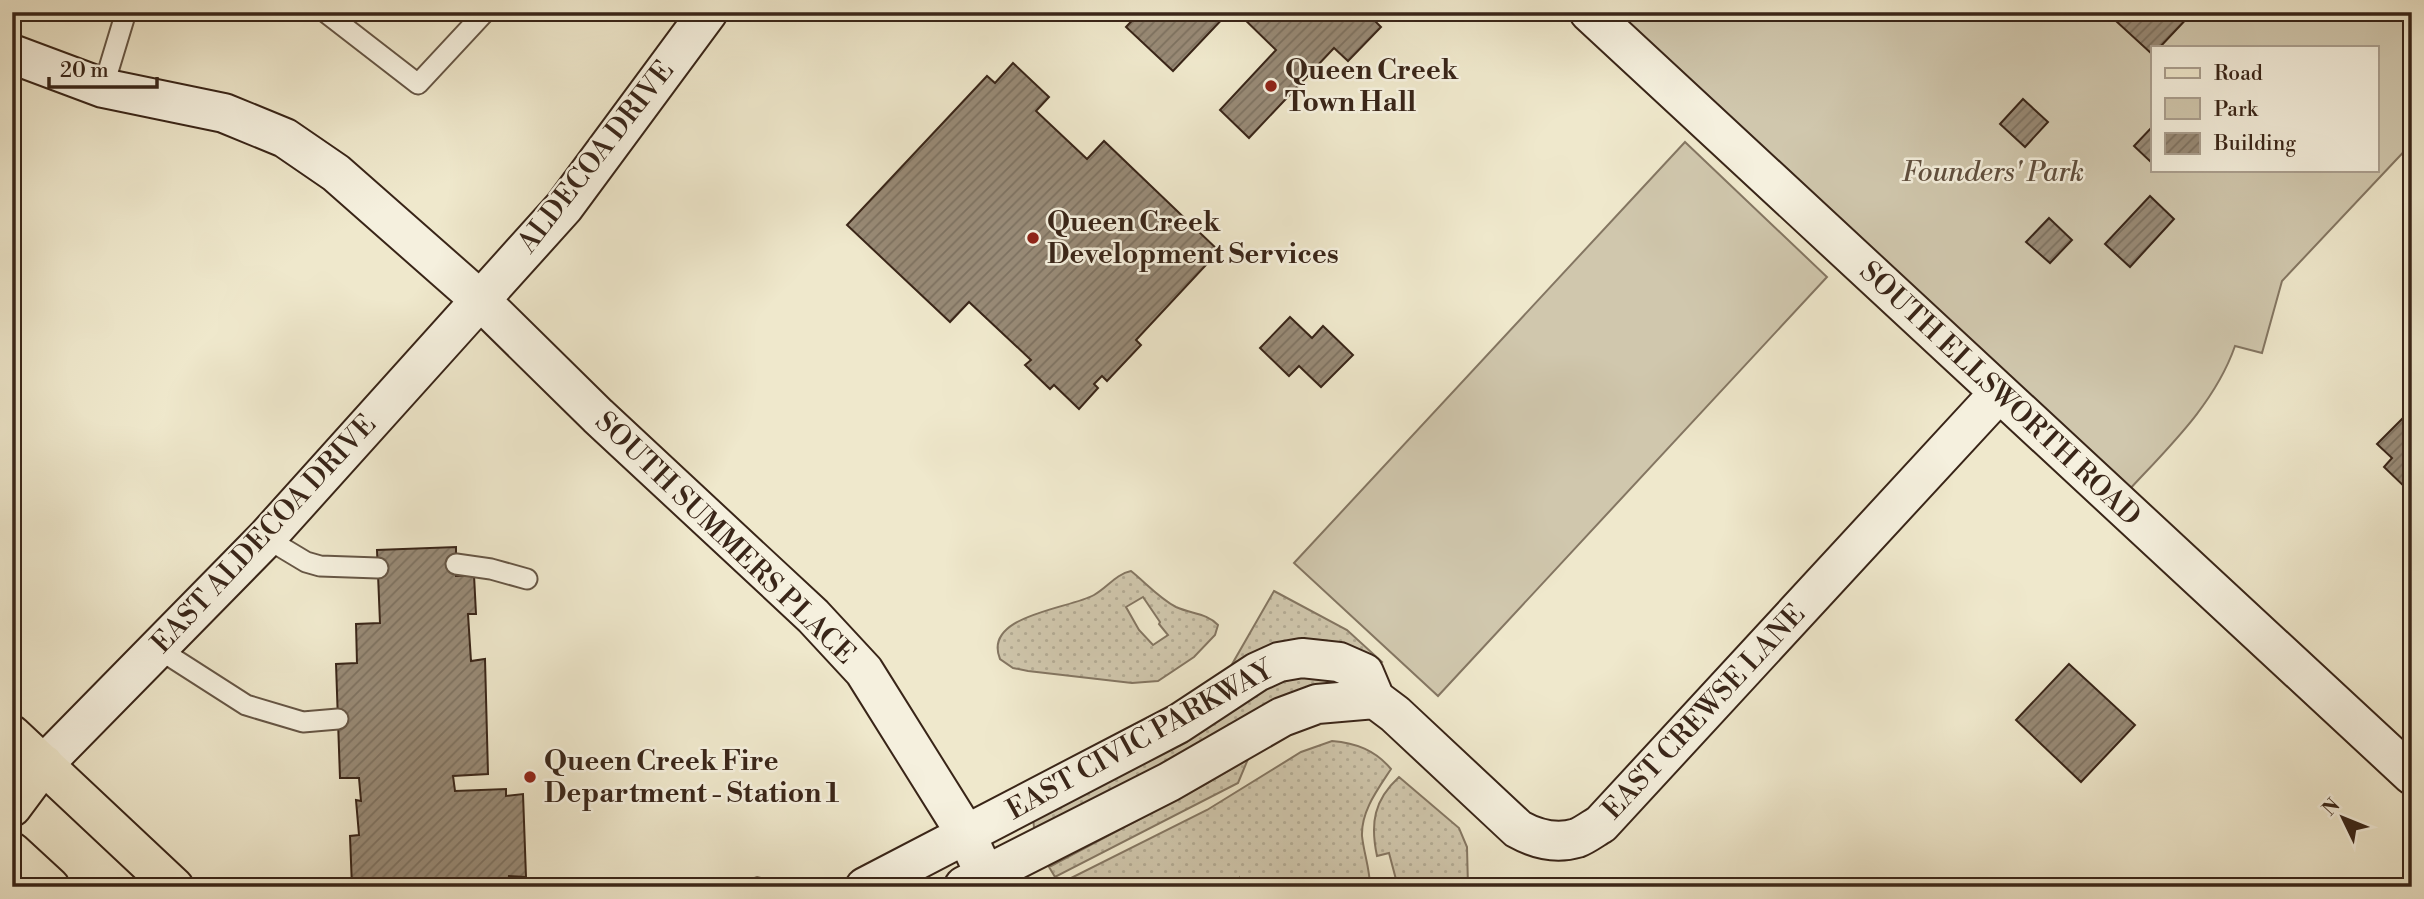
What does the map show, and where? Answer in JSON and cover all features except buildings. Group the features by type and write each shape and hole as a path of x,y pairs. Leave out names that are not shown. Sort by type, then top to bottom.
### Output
{"main road":[{"path":"12,735 174,887"},
{"path":"12,807 44,764"},
{"path":"12,852 50,887"}],"street":[{"name":"ALDECOA DRIVE","path":"479,299 564,207 708,12"},
{"name":"SOUTH ELLSWORTH ROAD","path":"1589,12 2412,775"},
{"name":"SOUTH SUMMERS PLACE","path":"12,54 103,88 224,113 285,138 336,173 479,299 598,416 813,616 864,671 967,834 980,883"},
{"name":"EAST ALDECOA DRIVE","path":"44,764 266,538 479,299"},
{"name":"EAST CREWSE LANE","path":"1375,699 1395,714 1518,829 1535,838 1577,838 1601,824 2000,393"},
{"name":"EAST CIVIC PARKWAY","path":"865,887 1178,724 1257,673 1279,662 1302,658 1339,662 1364,673 1375,699 1317,704 1283,717 1169,782 980,883"}],"lane":[{"path":"103,88 126,12"},
{"path":"325,12 418,84 485,12"},
{"path":"266,538 306,562 320,566 378,568"},
{"path":"456,564 491,569 527,579"},
{"path":"157,648 246,705 303,722 338,719"}],"green space":[{"name":"Founders' Park","path":"1589,12 2412,12 2412,143 2282,281 2262,353 2235,346 2213,390 2167,449 2117,503"},
{"path":"1685,142 1827,277 1438,696 1294,563"},
{"path":"1131,571 1176,607 1214,621 1218,625 1215,635 1194,657 1158,681 1132,683 1028,671 1013,668 1000,659 998,644 1004,632 1015,623 1094,595","holes":["1143,597 1168,635 1153,645 1139,630 1126,607"]},
{"path":"1274,591 1347,630 1382,662 1341,645 1309,640 1280,648 1227,673"},
{"path":"1304,675 1349,682 1252,717 1037,829 1034,827 1033,819 1270,686"},
{"path":"1332,741 1364,749 1391,769 1371,801 1362,827 1370,887 1239,887 1239,879 1234,887 1060,887 1059,884 1207,810 1301,752"},
{"path":"1248,759 1238,783 1055,877 1049,867 1204,785"},
{"path":"1399,777 1459,828 1467,847 1468,887 1398,887 1389,853 1377,856 1374,833 1376,813 1384,794"},
{"path":"757,877 776,887 738,887 746,881"}],"place":[{"name":"Queen Creek Town Hall","path":"1271,86"},
{"name":"Queen Creek Development Services","path":"1033,238"},
{"name":"Queen Creek Fire Department - Station 1","path":"530,777"}]}
